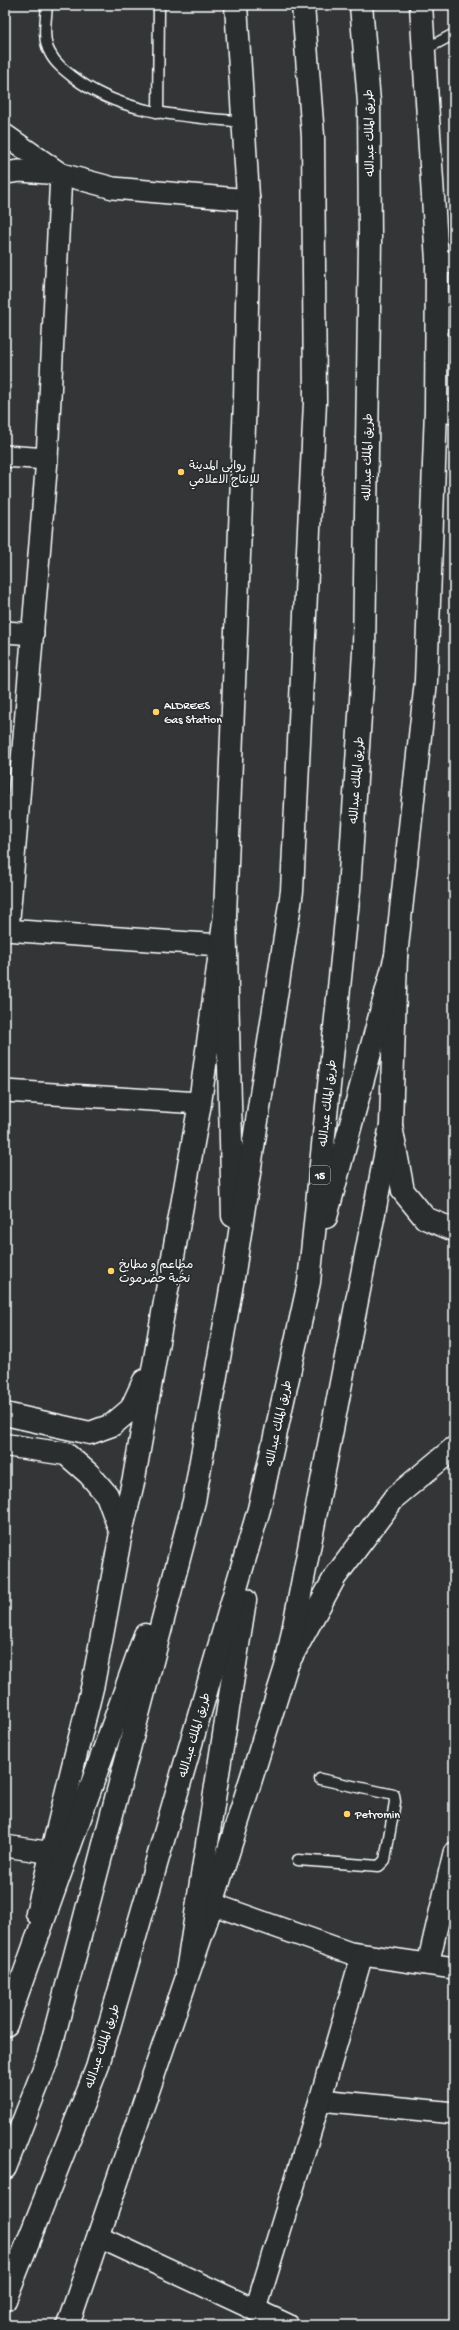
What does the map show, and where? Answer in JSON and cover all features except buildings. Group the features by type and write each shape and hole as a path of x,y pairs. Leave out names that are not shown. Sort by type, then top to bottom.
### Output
{"main road":[{"path":"234,1272 225,915 245,400 249,200 236,5"},
{"path":"5,2168 48,2058 194,1501 234,1272 292,891 315,402 313,136 303,5"},
{"name":"طريق الملك عبدالله","path":"5,2300 97,2068 259,1510 309,1282 349,890 364,652 370,232 369,102 361,5"},
{"path":"68,2325 187,1972 212,1904 286,1667 391,1125 396,956 426,681 445,411 445,262 421,5"},
{"path":"5,2026 53,1853 93,1684 121,1533 134,1478 200,1103 225,915"},
{"path":"309,1282 396,956"},
{"path":"391,1125 403,1191 425,1218 454,1230"},
{"path":"5,1414 69,1430 90,1433 112,1425 130,1409 156,1359"},
{"path":"66,1454 69,1430"},
{"path":"5,1444 66,1454 89,1474 107,1495 121,1533"},
{"path":"286,1667 335,1577 395,1497 454,1448"},
{"path":"5,2026 194,1501"},
{"path":"187,1972 259,1510"}],"street":[{"path":"5,135 61,174"},
{"path":"5,173 61,174 113,188 249,200"},
{"path":"61,174 47,459 7,930 220,945"},
{"path":"5,456 47,459"},
{"path":"5,632 32,634"},
{"path":"5,1091 200,1103"},
{"path":"5,1846 53,1853"},
{"path":"428,1964 454,1853"},
{"path":"212,1904 350,1953 454,1968"},
{"path":"256,2309 320,2100 362,1954"},
{"path":"320,2100 454,2113"},
{"path":"98,2237 288,2325"}],"lane":[{"path":"47,5 45,32 49,52 60,67 88,88 127,106 158,113 244,122"},
{"path":"158,5 158,113"},
{"path":"424,50 454,34"},
{"path":"298,1860 379,1866 385,1860 395,1802 394,1794 320,1779"}],"place":[{"name":"روابي المدينة للإنتاج الاعلامي","path":"181,472"},
{"name":"ALDREES Gas Station","path":"156,712"},
{"name":"مطاعم و مطابخ نخبة حضرموت","path":"111,1271"},
{"name":"Petromin","path":"347,1814"}]}
